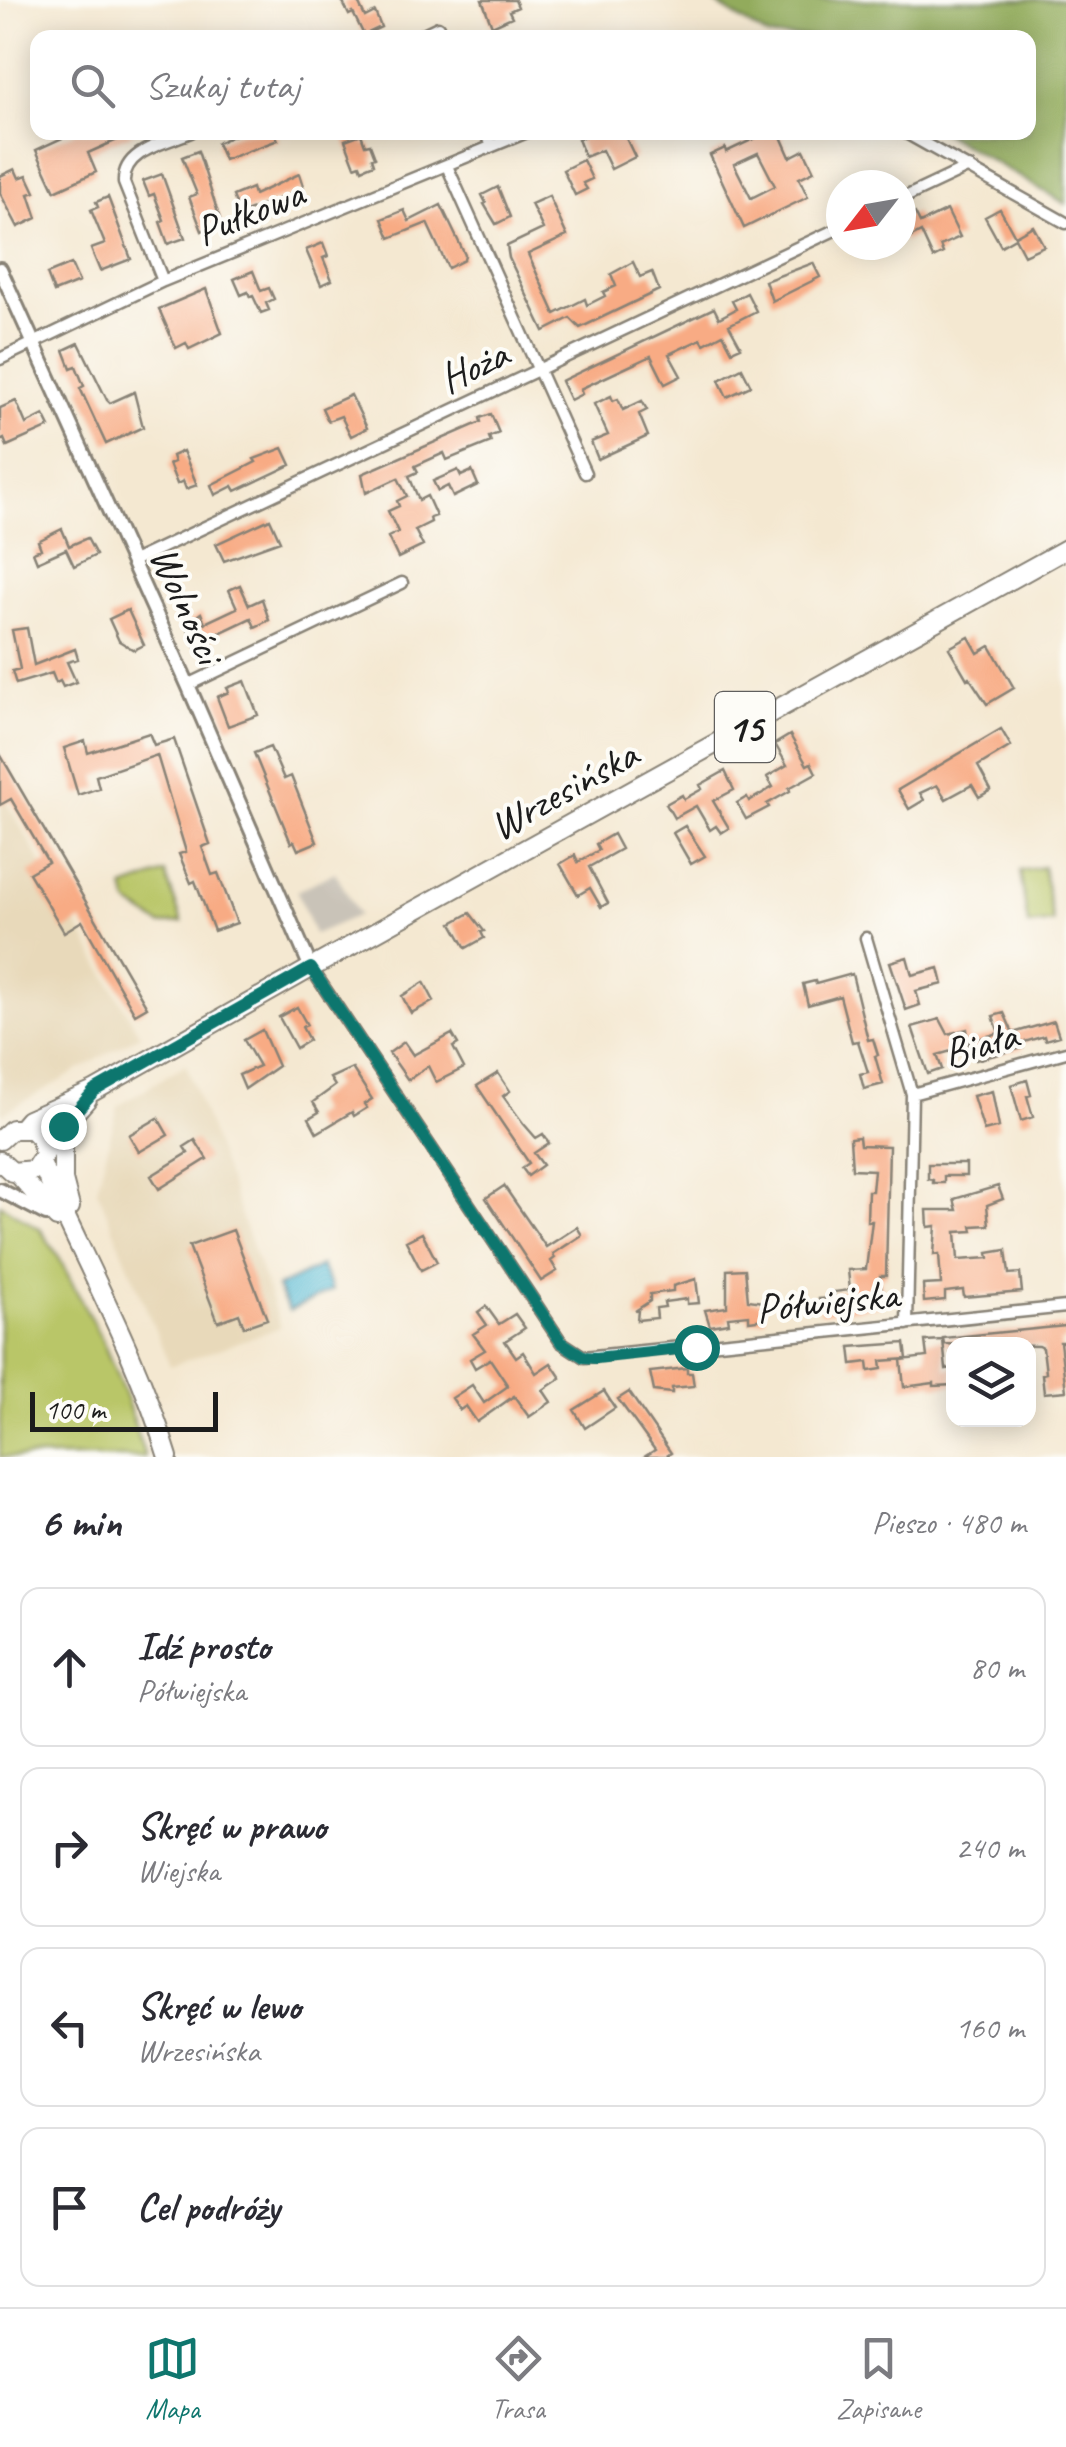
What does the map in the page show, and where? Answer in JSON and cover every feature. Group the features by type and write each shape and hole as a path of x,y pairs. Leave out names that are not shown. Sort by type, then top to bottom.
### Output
{"main road":[{"name":"Wrzesińska","path":"22,1127 28,1120 94,1091 1066,549"},
{"name":"Wrzesińska","path":"42,1158 63,1126 94,1091"},
{"path":"63,1126 63,1180 75,1242"},
{"path":"22,1127 37,1134 42,1158 75,1242 130,1353 168,1457"},
{"name":"15","path":"0,1140 7,1131 22,1127"},
{"path":"5,1166 34,1170 42,1158"},
{"path":"5,1166 75,1242"}],"street":[{"path":"163,281 123,174 133,157 172,140"},
{"path":"489,140 492,146"},
{"name":"Pułkowa","path":"0,359 163,281 507,140"},
{"path":"919,140 1066,223"},
{"path":"447,166 585,474"},
{"path":"916,191 969,167"},
{"name":"Hoża","path":"133,561 826,233"},
{"name":"Wolności","path":"0,269 311,968"},
{"path":"188,685 402,584"},
{"path":"866,938 912,1094 907,1324"},
{"name":"Półwiejska","path":"311,968 561,1342 584,1357 1066,1307"},
{"name":"Biała","path":"912,1094 1066,1052"},
{"path":"0,1190 44,1212 75,1242"}],"shaded area":[{"path":"0,791 140,1035 2,1114 0,1112"},
{"path":"335,872 359,915 314,934 297,891"},
{"path":"186,1064 281,1327 170,1366 97,1189 118,1106"}],"green space":[{"path":"710,0 1066,0 1066,204 956,140 1036,140 1036,30 757,30"},
{"path":"1043,867 1053,922 1028,925 1020,871"},
{"path":"165,873 182,922 161,925 128,903 124,888"},
{"path":"0,1204 40,1229 57,1254 102,1340 145,1457 0,1457"}],"water":[{"path":"321,1266 332,1290 289,1311 277,1287"}],"building":[{"path":"357,0 365,17 375,12 381,27 362,30 343,3"},
{"path":"482,0 515,0 518,7 509,11 512,17 492,26"},
{"path":"58,140 117,140 88,153 96,172 55,191 36,150"},
{"path":"224,140 278,140 224,160 217,143"},
{"path":"345,140 363,140 365,145 370,144 375,157 374,164 362,169 360,164 355,166"},
{"path":"578,140 627,140 635,157 611,169 602,150 585,157"},
{"path":"752,140 783,140 790,157 804,150 814,171 799,178 808,197 744,228 710,155 725,148 726,152","holes":["758,153 775,186 751,198 734,164"]},
{"path":"198,151 221,222 202,231 189,197 197,194 182,157"},
{"path":"583,160 592,179 583,183 587,189 575,195 563,170"},
{"path":"15,169 19,178 27,175 35,192 29,194 37,218 18,227 0,193 0,176"},
{"path":"162,174 185,238 168,244 154,194 149,196 143,181"},
{"path":"299,174 304,189 240,214 233,196 252,188 254,195"},
{"path":"498,187 510,217 496,224 482,195"},
{"path":"549,196 567,236 528,254 555,314 585,299 587,305 605,296 603,292 616,286 611,274 633,262 640,277 652,272 659,290 580,328 570,318 544,331 507,246 543,229 531,204"},
{"path":"108,197 131,259 100,271 91,249 105,244 91,210 98,207 96,202"},
{"path":"441,205 465,255 464,260 448,268 427,223 390,238 382,219 404,210 409,221"},
{"path":"1000,209 1015,236 1033,226 1044,246 1024,255 1015,238 1001,246 985,217"},
{"path":"947,210 960,237 940,246 943,253 933,258 921,232 916,235 916,215 920,223"},
{"path":"323,243 328,256 323,258 332,280 321,285 306,250"},
{"path":"813,263 820,277 772,301 765,281"},
{"path":"71,264 79,282 54,292 47,274"},
{"path":"253,271 261,291 269,288 274,299 266,303 269,310 261,313 253,296 248,292 241,295 234,279"},
{"path":"206,289 222,333 189,349 186,343 176,348 159,309"},
{"path":"747,293 756,311 729,325 741,347 732,351 723,334 704,344 701,339 669,354 681,376 665,384 651,356 580,389 582,394 570,400 561,381 714,308 719,318 736,309 732,301"},
{"path":"79,343 110,403 134,392 143,427 106,444 80,388 84,386 76,366 71,368 64,350"},
{"path":"742,368 751,386 727,397 719,380"},
{"path":"351,395 367,428 351,436 341,416 328,421 322,408"},
{"path":"611,396 613,401 618,399 623,410 642,401 647,410 639,414 648,436 598,459 591,442 608,435 594,404"},
{"path":"16,401 26,424 44,415 50,427 7,446 4,439 0,441 0,408"},
{"path":"491,414 499,433 489,437 491,442 447,460 444,453 415,466 418,472 409,476 419,500 427,496 436,516 415,530 423,546 398,558 388,537 398,532 388,511 407,496 398,478 366,493 362,474 481,422 480,418"},
{"path":"283,448 291,465 236,491 233,486 215,495 211,485 256,462 254,459"},
{"path":"183,451 197,485 186,489 183,481 177,484 169,464 174,462 172,456"},
{"path":"458,470 461,476 472,471 478,485 453,497 448,486 438,491 433,481"},
{"path":"270,519 280,541 224,561 216,544"},
{"path":"62,529 69,546 87,538 96,555 74,566 66,549 37,562 33,552 41,549 38,541"},
{"path":"240,585 249,605 262,599 269,620 255,627 251,618 211,637 212,644 197,650 186,624 201,613 205,623 237,608 229,590"},
{"path":"128,610 144,645 134,650 119,641 109,619"},
{"path":"27,628 34,665 75,649 78,659 67,662 76,682 63,687 60,681 56,683 52,673 16,684 12,671 20,669 12,630"},
{"path":"969,637 978,653 990,646 1014,688 987,704 949,648"},
{"path":"245,681 258,715 228,726 217,697"},
{"path":"1001,729 1011,746 978,766 991,790 979,797 972,785 946,799 937,785 920,793 924,800 909,809 898,790"},
{"path":"149,733 154,745 174,739 210,844 202,847 212,875 218,873 237,923 214,931 195,881 191,883 179,854 186,852 157,755 96,776 99,788 78,795 64,748 85,741 88,753"},
{"path":"790,735 816,773 746,819 737,803 747,797 749,801 773,787 767,777 787,765 775,744"},
{"path":"270,747 284,779 291,776 317,842 298,850 294,841 291,843 254,753"},
{"path":"0,754 147,1007 135,1014 82,921 64,932 29,873 48,862 11,799 0,805"},
{"path":"725,771 734,790 713,801 729,828 721,833 716,826 710,830 696,806 674,818 666,804 702,789 700,785"},
{"path":"685,826 705,856 691,864 673,833"},
{"path":"613,834 621,849 589,867 608,903 601,907 590,888 578,895 560,864 575,855 578,862 599,850 596,844"},
{"path":"470,913 484,931 484,938 466,948 452,923"},
{"path":"907,957 912,975 939,968 943,984 916,991 920,1005 906,1010 890,962"},
{"path":"852,974 868,1040 873,1039 878,1055 875,1056 883,1084 864,1089 860,1074 868,1072 858,1041 852,1042 840,996 808,1005 803,984"},
{"path":"424,982 434,1001 411,1013 402,996"},
{"path":"297,1007 307,1025 302,1027 309,1040 296,1048 279,1017"},
{"path":"1004,1013 1013,1033 1054,1021 1059,1036 1045,1040 1044,1036 1021,1043 1023,1048 976,1060 970,1041 999,1033 993,1016"},
{"path":"940,1019 948,1034 967,1029 969,1046 937,1055 942,1069 928,1074 912,1027"},
{"path":"262,1030 278,1066 245,1089 239,1075 259,1066 244,1040"},
{"path":"452,1034 458,1044 453,1047 464,1068 436,1082 428,1066 408,1080 389,1053 404,1042 413,1055"},
{"path":"352,1068 372,1099 364,1104 367,1108 354,1116 352,1112 317,1133 309,1118 319,1112 313,1102 335,1086 330,1078"},
{"path":"498,1073 510,1091 503,1096 536,1138 543,1134 549,1143 534,1153 543,1165 528,1176 522,1168 529,1163 477,1086"},
{"path":"1027,1080 1033,1117 1021,1121 1011,1085"},
{"path":"992,1091 999,1127 984,1131 973,1096"},
{"path":"158,1118 168,1135 139,1152 129,1135"},
{"path":"859,1137 860,1145 889,1146 886,1276 880,1276 883,1305 820,1313 819,1299 834,1298 834,1292 850,1290 848,1270 866,1269 872,1221 867,1221 868,1191 872,1191 874,1170 852,1169 850,1138"},
{"path":"195,1140 207,1159 159,1189 151,1176 188,1153 184,1147"},
{"path":"928,1164 966,1164 966,1176 944,1176 944,1183 933,1183 928,1179"},
{"path":"504,1186 546,1247 577,1227 582,1235 553,1254 555,1258 551,1261 557,1271 541,1281 486,1198"},
{"path":"998,1186 1003,1199 987,1205 989,1225 956,1232 958,1260 989,1258 988,1253 1006,1250 1009,1274 1020,1273 1022,1292 964,1297 963,1290 945,1292 945,1300 924,1302 923,1285 941,1284 939,1254 934,1255 936,1226 928,1227 927,1210 957,1210 954,1199"},
{"path":"233,1230 267,1319 244,1327 239,1314 218,1322 189,1246"},
{"path":"422,1233 437,1262 421,1270 406,1241"},
{"path":"745,1269 748,1300 764,1302 765,1319 749,1321 749,1315 728,1317 729,1323 710,1326 705,1310 727,1307 727,1270"},
{"path":"696,1279 699,1303 687,1304 687,1299 664,1302 665,1307 656,1308 657,1318 637,1320 638,1310 635,1311 650,1301 650,1294 673,1291 673,1286"},
{"path":"486,1306 499,1324 515,1314 525,1328 505,1341 516,1357 523,1352 536,1373 551,1363 561,1378 543,1390 551,1402 529,1417 514,1396 477,1422 466,1406 460,1410 452,1398 472,1385 484,1403 508,1386 490,1359 475,1368 470,1359 485,1350 473,1334 487,1325 478,1312"},
{"path":"1066,1326 1066,1342 1060,1342 1066,1391 1044,1393 1043,1348 1036,1346 1036,1337 953,1337"},
{"path":"943,1340 946,1385 904,1387 901,1360 927,1357 925,1341"},
{"path":"905,1343 907,1359 881,1361 882,1369 869,1371 868,1362 852,1364 850,1347"},
{"path":"687,1368 694,1386 672,1388 672,1393 654,1391 650,1372"},
{"path":"604,1391 615,1408 585,1428 574,1410"},
{"path":"629,1392 671,1453 665,1457 644,1457 655,1450 618,1399"}],"route":[{"path":"63,1126 94,1091 311,968 561,1342 584,1357 596,1358 696,1347"}]}
